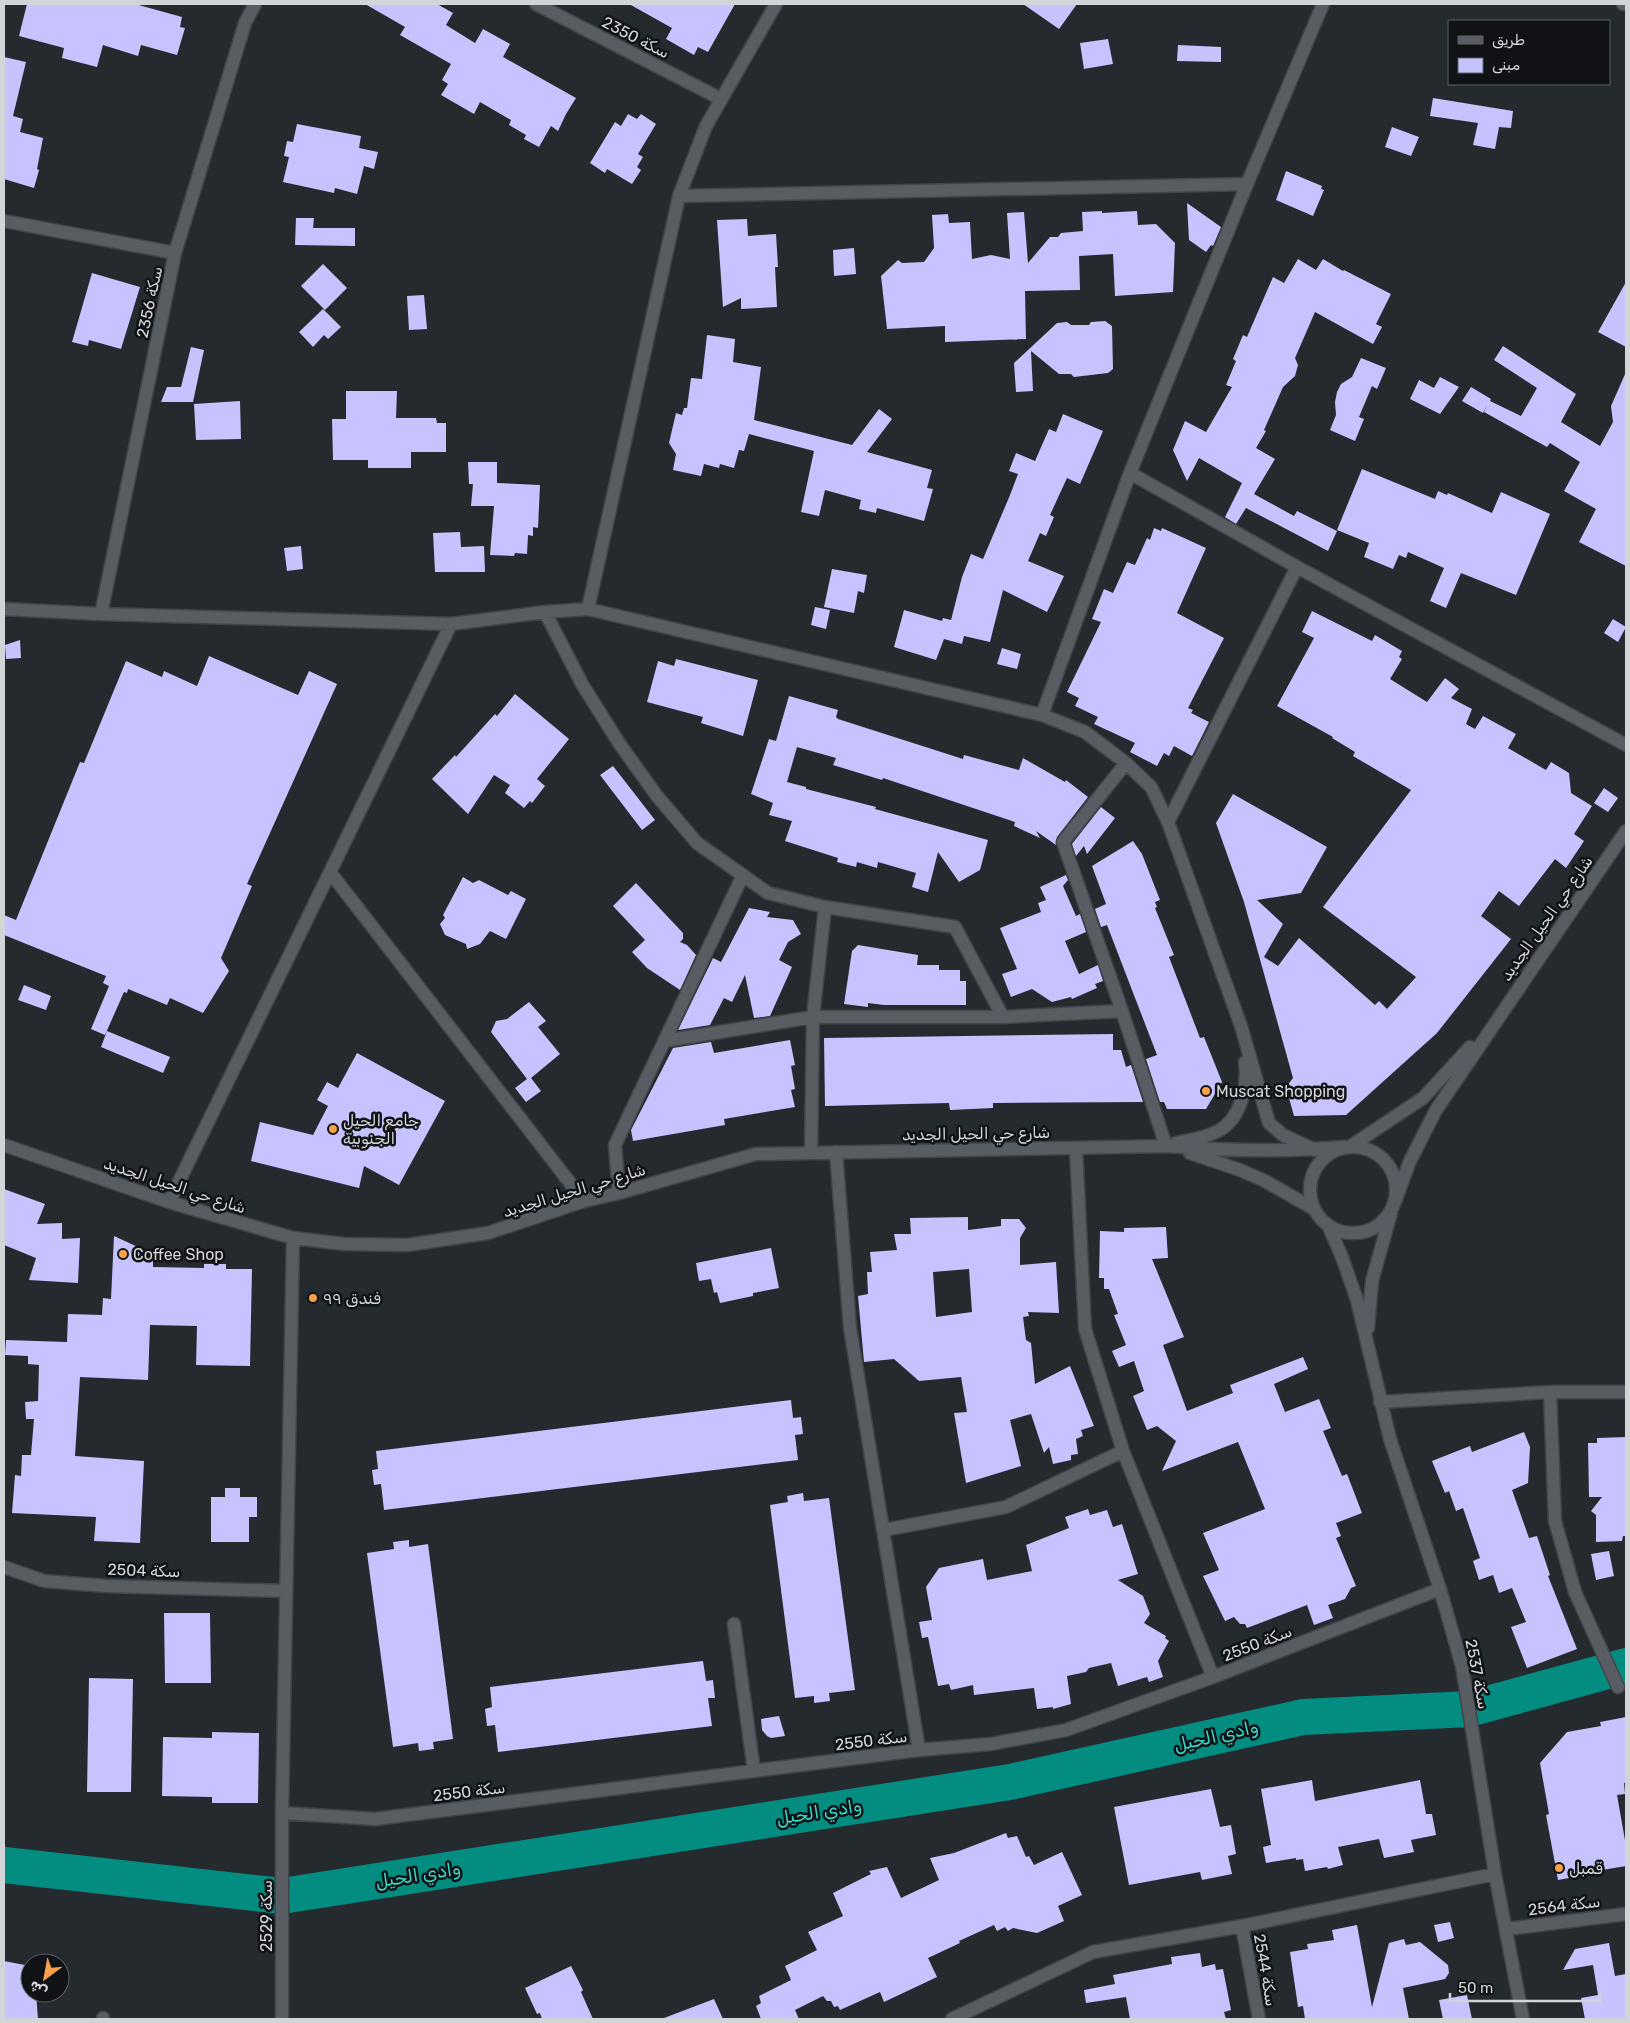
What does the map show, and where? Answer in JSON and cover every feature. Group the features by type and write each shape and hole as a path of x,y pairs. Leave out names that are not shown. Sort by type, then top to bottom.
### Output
{"street":[{"name":"سكة 2356","path":"101,614 175,253 245,23 255,4"},
{"name":"سكة 2350","path":"536,4 721,99"},
{"path":"588,609 679,196 706,126 776,4"},
{"path":"1042,714 1130,473 1247,184 1323,4"},
{"path":"679,196 1247,184"},
{"path":"4,221 175,253"},
{"path":"1130,473 1297,567 1626,746"},
{"path":"1168,822 1297,567"},
{"path":"4,609 101,614 451,624 545,612 588,609 1042,714 1085,732 1126,763 1151,786 1168,822 1241,1026 1269,1123 1283,1135 1315,1150"},
{"path":"545,612 587,692 619,743 657,796 697,843 768,893 824,907 955,927 1003,1017"},
{"path":"169,1202 451,624"},
{"path":"1126,763 1063,842 1122,1011 1166,1146"},
{"name":"شارع حي الحيل الجديد","path":"1493,1024 1626,830"},
{"path":"330,872 584,1201"},
{"path":"619,1193 615,1145 743,875"},
{"path":"810,1153 813,1017 824,907"},
{"path":"664,1041 813,1017 1003,1017 1122,1011"},
{"path":"1314,1209 1310,1196 1310,1183 1314,1170 1322,1160 1332,1152 1348,1147 1423,1098 1493,1024"},
{"path":"1328,1225 1339,1231 1351,1234 1364,1232 1385,1220 1393,1208 1410,1161 1436,1110 1493,1024"},
{"path":"1166,1146 1218,1131 1228,1124 1236,1113 1242,1099 1247,1077 1241,1026"},
{"name":"شارع حي الحيل الجديد","path":"4,1144 169,1202 293,1238 344,1244 407,1245 488,1233 584,1201 619,1193 756,1154 1166,1146"},
{"path":"1166,1146 1224,1151 1364,1148 1375,1153 1385,1161 1392,1171 1396,1182 1396,1195 1372,1280 1368,1343"},
{"path":"1166,1146 1240,1170 1265,1181 1314,1209 1328,1225 1350,1279 1368,1343"},
{"path":"1076,1148 1084,1329 1122,1451 1213,1677"},
{"path":"836,1152 850,1328 919,1750"},
{"name":"سكة 2529","path":"282,2019 282,1813 293,1238"},
{"name":"سكة 2537","path":"1368,1343 1390,1439 1440,1589 1462,1666 1495,1874 1524,2019"},
{"path":"1550,1392 1555,1521 1575,1592 1618,1687"},
{"path":"1380,1402 1550,1392 1626,1392"},
{"path":"884,1530 1006,1507 1122,1451"},
{"name":"سكة 2504","path":"4,1567 44,1581 106,1586 286,1591"},
{"name":"سكة 2550","path":"282,1813 375,1819 919,1750 991,1744 1066,1730 1213,1677 1440,1589"},
{"path":"734,1624 754,1771"},
{"path":"952,2019 1093,1952 1242,1926 1495,1874"},
{"name":"سكة 2564","path":"1506,1929 1626,1914"},
{"name":"سكة 2544","path":"1242,1926 1259,2019"}],"building":[{"path":"27,4 135,4 182,17 180,27 185,28 177,55 141,45 138,56 103,45 97,67 62,58 64,48 19,36"},
{"path":"365,4 437,4 453,13 446,25 475,43 483,29 510,44 503,57 576,98 558,131 551,126 539,147 524,139 526,135 509,125 511,120 480,102 474,114 441,95 448,84 442,80 451,64 400,35 405,27"},
{"path":"629,4 735,4 708,52 698,47 694,55 666,39 672,28"},
{"path":"1023,4 1077,4 1059,29"},
{"path":"1108,39 1113,64 1084,69 1080,43"},
{"path":"1178,45 1221,47 1221,62 1177,61"},
{"path":"4,57 26,62 13,116 23,119 20,132 43,138 37,169 39,170 34,188 4,179"},
{"path":"1433,98 1513,111 1511,128 1499,127 1495,149 1473,145 1478,123 1430,116"},
{"path":"628,114 637,119 641,114 656,124 638,154 643,157 637,167 641,170 632,184 607,169 605,173 590,163 615,122 621,126"},
{"path":"297,124 361,136 359,148 378,152 374,169 364,166 357,194 335,188 334,193 283,182 289,157 284,156 287,141 293,142"},
{"path":"1392,127 1419,137 1411,156 1385,147"},
{"path":"1286,171 1322,186 1321,189 1324,190 1313,216 1276,200"},
{"path":"1187,203 1221,227 1213,246 1211,245 1206,252 1189,240"},
{"path":"1102,211 1102,213 1137,211 1138,225 1156,224 1175,243 1173,292 1115,296 1113,254 1079,256 1080,290 1025,291 1026,339 945,342 945,326 887,329 881,276 898,260 902,263 924,262 934,248 932,215 948,214 949,223 970,222 972,259 991,255 1010,259 1007,213 1024,212 1028,263 1050,237 1058,237 1061,233 1083,231 1082,212"},
{"path":"296,218 314,218 313,228 355,228 355,246 295,245"},
{"path":"747,219 748,236 776,234 778,267 775,267 777,307 741,309 741,298 723,307 717,220"},
{"path":"854,248 856,274 834,276 833,250"},
{"path":"1298,259 1316,270 1323,259 1343,271 1391,294 1376,324 1382,327 1373,344 1315,312 1295,358 1298,365 1295,376 1283,387 1264,430 1266,431 1256,448 1275,459 1254,494 1294,516 1297,511 1337,531 1328,551 1246,508 1236,524 1225,517 1242,483 1199,458 1187,481 1173,450 1185,421 1206,432 1232,387 1226,385 1236,361 1233,359 1243,335 1247,337 1273,277 1284,283"},
{"path":"323,264 347,288 325,310 301,286"},
{"path":"92,273 140,287 121,349 89,340 88,346 72,342"},
{"path":"1626,282 1626,347 1598,332"},
{"path":"424,295 427,329 409,330 407,296"},
{"path":"323,309 341,327 328,339 324,335 313,347 299,332"},
{"path":"1105,321 1112,326 1113,369 1108,373 1074,377 1071,374 1059,374 1031,351 1033,391 1016,392 1014,363 1057,323 1067,322 1071,325 1089,325 1091,322"},
{"path":"707,335 735,339 733,362 761,367 754,420 852,445 879,409 892,419 867,452 932,470 927,488 933,489 924,521 877,508 876,513 859,509 861,500 825,490 819,516 801,512 814,451 749,434 744,451 739,450 734,468 720,464 719,468 704,464 701,476 673,470 676,454 669,443 676,413 682,415 684,408 687,408 691,378 702,379"},
{"path":"1503,346 1576,394 1561,422 1600,446 1613,422 1611,406 1626,372 1626,566 1579,542 1596,509 1564,491 1580,462 1550,443 1547,447 1484,412 1487,405 1483,413 1462,401 1471,387 1491,399 1490,401 1521,416 1537,388 1494,360"},
{"path":"191,347 204,350 193,402 161,402 167,387 181,387"},
{"path":"1361,358 1386,368 1377,389 1372,386 1359,417 1364,419 1355,441 1330,430 1336,415 1335,402 1337,392 1341,384 1352,377"},
{"path":"1440,377 1459,387 1440,414 1410,399 1419,380 1434,388"},
{"path":"346,391 397,391 396,418 436,418 437,423 446,423 446,452 411,452 411,468 368,468 368,460 333,460 332,419 346,419"},
{"path":"240,401 241,439 196,440 194,404"},
{"path":"1063,414 1103,431 1080,484 1067,478 1050,515 1054,517 1046,536 1040,533 1028,561 1064,576 1047,612 1003,590 990,642 964,636 962,644 944,639 936,660 894,647 904,610 942,621 943,618 951,620 962,577 971,554 983,559 1010,495 1018,474 1009,471 1016,453 1035,461 1049,429 1056,432"},
{"path":"468,462 497,462 497,483 540,485 538,528 533,527 533,536 528,535 527,554 515,553 514,556 490,555 494,506 471,506 473,484 469,484"},
{"path":"1362,469 1435,499 1438,491 1447,495 1448,493 1492,513 1501,492 1550,514 1516,595 1461,573 1446,608 1430,601 1444,568 1408,552 1406,558 1399,555 1393,569 1364,557 1369,543 1337,530"},
{"path":"1154,528 1161,531 1162,528 1206,548 1177,613 1224,638 1188,708 1193,710 1191,713 1209,722 1192,756 1174,746 1169,756 1164,753 1157,766 1130,752 1135,743 1094,724 1098,717 1075,706 1079,698 1067,692 1101,622 1092,619 1104,589 1113,593 1127,562 1135,565 1147,538 1150,540"},
{"path":"460,532 461,547 484,546 485,572 435,572 433,533"},
{"path":"301,546 303,569 287,571 284,548"},
{"path":"832,569 867,575 864,593 858,591 854,613 824,607"},
{"path":"815,607 830,610 826,629 811,625"},
{"path":"1312,611 1372,641 1375,635 1402,651 1399,657 1402,659 1390,679 1427,702 1445,678 1459,689 1451,698 1472,709 1466,724 1475,729 1483,716 1516,734 1508,748 1546,770 1551,762 1569,773 1571,793 1592,806 1574,834 1584,841 1566,868 1555,859 1519,906 1499,891 1481,916 1511,939 1437,1033 1346,1115 1294,1116 1286,1087 1293,1078 1244,902 1216,823 1233,794 1327,847 1301,893 1257,900 1283,924 1264,957 1278,966 1299,938 1375,1005 1379,1001 1387,1009 1416,977 1323,907 1411,790 1353,756 1355,752 1333,737 1277,706 1314,638 1302,632"},
{"path":"1613,619 1626,627 1618,642 1604,633"},
{"path":"20,640 21,658 6,659 5,645"},
{"path":"1002,648 1021,654 1017,669 997,664"},
{"path":"209,656 298,695 309,671 337,684 247,884 252,886 221,958 229,971 203,1013 170,998 167,1005 128,989 127,993 124,992 105,1035 91,1029 109,986 103,983 106,976 4,935 4,915 16,920 80,762 84,763 126,661 162,677 164,671 197,686"},
{"path":"676,659 758,680 743,736 701,723 703,717 647,702 658,661 674,666"},
{"path":"515,694 569,739 537,779 545,786 532,803 530,801 524,808 505,793 510,785 494,775 468,814 432,779 455,755 456,757 495,714 497,716"},
{"path":"789,696 838,710 836,717 838,719 963,759 964,755 1019,770 1023,758 1065,782 1066,780 1088,797 1057,837 1056,845 1036,831 1040,838 1014,826 1015,822 883,778 882,780 833,765 836,758 797,747 787,782 806,787 806,789 876,807 875,809 988,840 980,870 959,882 938,852 928,892 912,887 916,873 878,862 877,868 857,862 856,867 837,862 838,858 785,841 792,821 769,815 773,803 751,794 769,739 776,741"},
{"path":"613,766 655,820 642,830 600,775"},
{"path":"1604,788 1618,798 1608,812 1594,803"},
{"path":"1101,807 1115,818 1087,854 1084,846 1076,856 1072,844"},
{"path":"1133,841 1142,854 1160,900 1155,902 1157,907 1155,908 1174,955 1169,957 1200,1038 1204,1037 1222,1082 1206,1109 1167,1109 1164,1102 1160,1102 1146,1059 1157,1055 1107,925 1101,927 1095,909 1106,904 1092,866"},
{"path":"1066,875 1068,880 1063,886 1076,916 1080,914 1086,932 1065,941 1079,974 1098,965 1103,981 1095,984 1097,988 1072,999 1071,997 1052,1002 1032,989 1011,997 1002,974 1017,969 1000,928 1041,912 1038,903 1046,900 1040,887"},
{"path":"463,877 473,883 479,880 508,895 511,891 526,899 506,939 490,931 480,944 467,949 466,944 445,935 440,924 445,918 443,915"},
{"path":"636,883 683,933 683,939 680,942 687,945 696,955 680,990 647,968 632,952 645,940 613,906"},
{"path":"749,908 770,912 767,917 793,920 801,934 788,942 779,960 792,967 770,1016 754,1018 745,975 732,1002 724,998 710,1025 678,1030 713,958 721,962"},
{"path":"858,945 918,955 917,965 939,965 939,970 960,970 960,981 966,981 966,1005 884,1005 868,1003 868,1007 844,1004 852,951"},
{"path":"24,985 51,996 46,1010 18,1000"},
{"path":"529,1002 546,1021 538,1027 560,1054 531,1078 541,1091 526,1102 515,1088 527,1079 491,1032 496,1021 507,1019"},
{"path":"107,1031 170,1057 163,1073 101,1047"},
{"path":"1113,1034 1113,1050 1121,1050 1126,1067 1131,1065 1143,1102 993,1103 993,1108 950,1110 949,1103 825,1106 824,1038"},
{"path":"790,1040 795,1065 791,1066 795,1089 791,1090 795,1107 724,1119 725,1125 633,1141 631,1130 673,1048 711,1042 714,1053"},
{"path":"357,1053 445,1101 399,1185 364,1166 359,1188 251,1161 260,1122 313,1135 328,1106 317,1100 327,1082 338,1088"},
{"path":"4,1189 45,1204 37,1224 62,1223 62,1239 80,1238 78,1283 29,1280 36,1258 4,1245"},
{"path":"968,1217 968,1230 1001,1226 1001,1219 1019,1219 1026,1228 1020,1238 1020,1265 1056,1262 1059,1313 1028,1312 1029,1316 1023,1317 1026,1340 1031,1343 1035,1384 1070,1366 1094,1426 1081,1430 1083,1436 1076,1439 1078,1454 1071,1455 1071,1460 1053,1464 1049,1447 1044,1453 1031,1414 1010,1420 1021,1466 966,1483 954,1413 967,1412 961,1377 919,1381 894,1359 864,1362 858,1296 868,1294 867,1272 872,1272 870,1252 897,1250 894,1234 911,1234 910,1218","holes":["969,1269 972,1312 936,1317 933,1272"]},
{"path":"1166,1227 1168,1258 1152,1259 1184,1337 1163,1345 1187,1411 1233,1393 1230,1385 1303,1357 1308,1369 1274,1384 1285,1412 1319,1399 1331,1428 1323,1431 1342,1476 1347,1474 1362,1513 1336,1523 1341,1536 1336,1538 1356,1586 1351,1588 1345,1599 1328,1605 1333,1618 1314,1625 1307,1605 1247,1628 1245,1624 1240,1624 1234,1617 1225,1621 1203,1576 1219,1570 1203,1533 1265,1509 1238,1442 1162,1471 1176,1441 1157,1426 1147,1430 1133,1396 1144,1391 1134,1361 1119,1367 1112,1351 1126,1345 1114,1315 1118,1314 1109,1289 1104,1289 1104,1278 1099,1278 1100,1231 1124,1232 1124,1228"},
{"path":"114,1236 153,1254 153,1267 204,1268 204,1264 226,1264 226,1269 252,1269 250,1366 196,1365 197,1326 150,1325 148,1380 80,1377 75,1456 144,1461 140,1543 94,1541 96,1517 12,1513 15,1475 21,1476 22,1455 31,1455 34,1419 26,1419 25,1402 38,1401 39,1365 28,1364 28,1356 5,1355 6,1340 67,1342 68,1314 102,1315 103,1298 111,1299"},
{"path":"771,1248 779,1288 753,1293 753,1296 720,1303 717,1292 714,1293 711,1279 699,1281 696,1263"},
{"path":"791,1400 793,1418 801,1417 803,1434 795,1435 798,1460 384,1510 381,1484 374,1485 372,1470 378,1469 376,1451"},
{"path":"1524,1432 1530,1447 1528,1483 1512,1490 1529,1538 1537,1536 1550,1575 1548,1576 1577,1649 1527,1668 1511,1627 1526,1622 1512,1588 1499,1593 1493,1575 1479,1580 1473,1561 1480,1558 1463,1508 1456,1511 1449,1491 1445,1493 1432,1461 1470,1446 1472,1452"},
{"path":"1626,1437 1626,1536 1623,1536 1622,1541 1596,1542 1596,1515 1591,1511 1602,1497 1589,1497 1588,1443 1597,1443 1597,1438"},
{"path":"225,1488 240,1488 240,1497 257,1497 257,1517 249,1517 249,1542 211,1542 211,1497 225,1497"},
{"path":"803,1493 804,1501 829,1498 855,1690 829,1693 830,1701 814,1703 814,1696 795,1698 770,1505 788,1502 787,1496"},
{"path":"1088,1509 1090,1515 1107,1510 1113,1527 1122,1524 1138,1574 1118,1580 1143,1596 1150,1614 1144,1623 1166,1636 1165,1638 1169,1641 1158,1661 1163,1677 1149,1682 1147,1677 1118,1686 1111,1663 1089,1668 1086,1672 1067,1676 1071,1704 1053,1709 1053,1707 1037,1709 1034,1688 974,1695 973,1685 951,1690 949,1684 938,1686 928,1637 922,1638 919,1622 932,1620 926,1587 939,1568 983,1559 987,1580 1032,1571 1026,1545 1069,1528 1065,1517"},
{"path":"409,1540 409,1547 428,1544 453,1739 433,1742 434,1749 419,1751 418,1743 393,1747 367,1553 394,1549 393,1542"},
{"path":"1609,1551 1614,1576 1596,1580 1591,1554"},
{"path":"164,1613 210,1613 211,1683 165,1683"},
{"path":"703,1661 706,1681 713,1680 715,1698 708,1698 712,1726 498,1752 495,1725 487,1726 485,1709 492,1707 490,1687"},
{"path":"89,1678 133,1679 131,1792 87,1792"},
{"path":"779,1716 785,1736 771,1738 762,1730 761,1719"},
{"path":"1626,1717 1625,1794 1617,1795 1626,1846 1626,1866 1558,1880 1546,1815 1549,1814 1540,1763 1567,1732 1601,1726 1600,1722"},
{"path":"212,1732 259,1733 258,1803 212,1803 212,1797 162,1796 163,1737 212,1738"},
{"path":"1312,1780 1315,1801 1420,1780 1426,1814 1432,1814 1436,1835 1411,1840 1414,1852 1384,1858 1379,1839 1338,1847 1343,1865 1328,1869 1327,1867 1305,1871 1303,1859 1296,1860 1296,1858 1266,1863 1263,1847 1271,1845 1261,1789"},
{"path":"1211,1789 1220,1827 1231,1825 1236,1854 1228,1856 1232,1874 1202,1880 1200,1872 1129,1885 1114,1807"},
{"path":"1006,1833 1008,1838 1017,1836 1026,1857 1029,1856 1034,1865 1062,1852 1082,1895 1058,1906 1064,1921 1037,1933 1013,1928 1008,1931 1005,1927 997,1931 994,1925 928,1958 937,1977 884,2002 880,1992 840,2010 838,2006 834,2007 831,2001 827,2001 823,1996 795,2010 799,2019 761,2019 756,2006 761,2003 759,1996 791,1980 785,1966 817,1950 808,1932 843,1916 833,1893 871,1874 869,1871 887,1867 901,1898 939,1880 930,1858 954,1853"},
{"path":"1450,1922 1454,1938 1438,1942 1434,1925"},
{"path":"1357,1925 1372,2007 1389,1943 1404,1939 1406,1945 1420,1942 1448,1965 1449,1973 1445,1979 1403,1988 1409,2019 1305,2019 1303,2006 1298,2007 1290,1952 1308,1949 1307,1944 1334,1940 1332,1930"},
{"path":"1609,1943 1615,1976 1626,1974 1626,2019 1585,2019 1581,1998 1598,1995 1593,1965 1563,1970 1575,1949"},
{"path":"1200,1953 1202,1967 1215,1964 1216,1970 1223,1969 1231,2010 1224,2012 1226,2019 1130,2019 1126,1997 1086,2003 1084,1990 1115,1984 1113,1975 1172,1964 1171,1957"},
{"path":"4,1961 20,1964 20,2003 37,2003 38,2019 4,2019"},
{"path":"571,1966 583,1990 581,1992 593,2019 542,2019 540,2013 537,2014 525,1988"},
{"path":"1467,1995 1472,2019 1443,2019 1439,2000"},
{"path":"714,1999 723,2019 664,2019 664,2018"}],"waterway":[{"name":"وادي الحيل","path":"4,1865 282,1896 1010,1782 1303,1717 1469,1709 1626,1666"}],"place":[{"name":"Muscat Shopping","path":"1206,1091"},
{"name":"جامع الحيل الجنوبية","path":"333,1129"},
{"name":"Coffee Shop","path":"123,1254"},
{"name":"فندق ٩٩","path":"313,1298"},
{"name":"قمبل","path":"1559,1868"}]}
